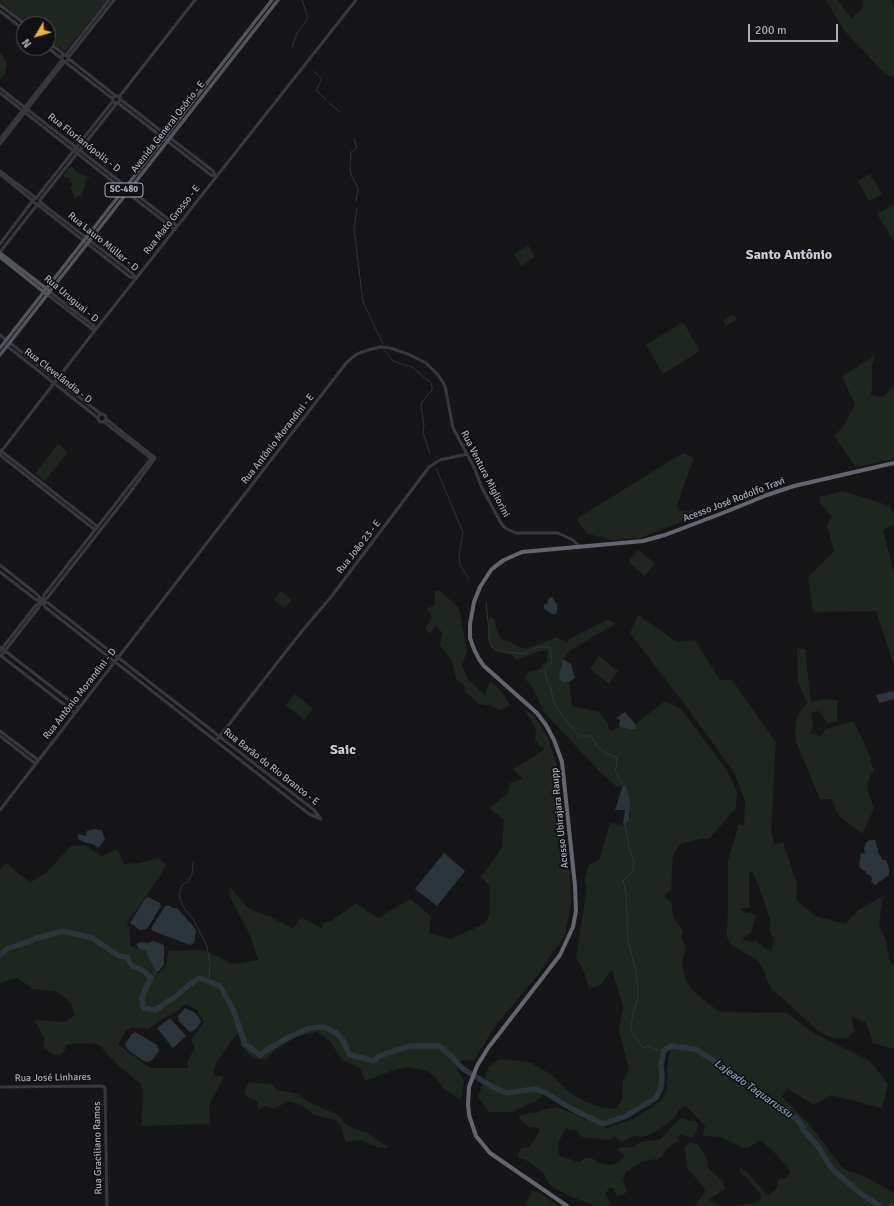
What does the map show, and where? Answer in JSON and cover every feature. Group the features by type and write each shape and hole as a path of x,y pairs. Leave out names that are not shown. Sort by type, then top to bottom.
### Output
{"highway":[{"name":"Acesso José Rodolfo Travi","path":"578,546 623,544 643,541 665,535 794,486 894,463"},
{"name":"Acesso Ubirajara Raupp","path":"567,1206 490,1153 476,1136 469,1115 468,1095 471,1080 477,1066 488,1048 524,1003 562,951 573,927 576,911 565,777 562,762 554,740 546,725 537,713 490,672 479,659 470,638 472,612 480,587 491,570 504,560 522,552 578,546"}],"main road":[{"name":"SC-480","path":"244,40 272,0"},
{"name":"SC-480","path":"244,40 278,0"},
{"name":"Avenida General Osório - E","path":"0,348 47,292 244,40"},
{"name":"Rua Uruguai - D","path":"0,252 47,292"},
{"name":"Rua Uruguai - D","path":"0,257 47,292"},
{"name":"Avenida General Osório - E","path":"0,355 5,342"}],"street":[{"path":"67,57 110,0"},
{"path":"0,144 45,83 114,0"},
{"path":"0,244 113,100 118,97 195,0"},
{"name":"Rua Mato Grosso - E","path":"0,452 356,0"},
{"path":"0,5 16,17"},
{"path":"0,11 16,24"},
{"path":"56,48 113,100 211,175 216,176"},
{"path":"56,55 118,97 213,171 216,176"},
{"path":"63,61 62,56 67,57"},
{"name":"Rua Florianópolis - D","path":"0,88 104,169 151,211 175,230"},
{"name":"Rua Florianópolis - D","path":"0,93 74,151 127,190 154,207 177,226"},
{"path":"0,252 117,103 118,97"},
{"path":"138,119 141,115"},
{"path":"48,131 51,127"},
{"path":"0,139 6,134"},
{"path":"191,160 194,156"},
{"path":"0,171 9,180"},
{"path":"0,174 39,203"},
{"path":"54,175 58,178"},
{"path":"35,199 39,203"},
{"name":"Rua Lauro Müller - D","path":"39,203 130,277 136,278"},
{"path":"151,211 154,207"},
{"path":"16,223 20,226"},
{"name":"Rua Lauro Müller - D","path":"87,241 114,259 136,278"},
{"path":"111,262 114,259"},
{"name":"Rua Uruguai - D","path":"47,292 96,329"},
{"name":"Rua Clevelândia - D","path":"0,335 5,342 101,414"},
{"name":"Rua Antônio Morandini - E","path":"172,588 347,362 357,354 380,347 390,348 420,359"},
{"name":"Rua Ventura Migliorini","path":"420,359 432,369 445,386 453,428 474,467 481,486 497,518 505,528 516,533 558,533 573,540 578,546"},
{"name":"Rua Clevelândia - D","path":"56,381 98,418"},
{"path":"81,404 84,401"},
{"path":"101,414 105,414 106,418 153,458 104,422 100,421 98,418 101,414"},
{"path":"104,422 106,418"},
{"path":"0,452 98,529"},
{"name":"Rua João 23 - E","path":"216,741 273,667 331,597 429,467 440,460 467,454"},
{"path":"75,714 1,655 2,649 22,626 36,605 47,598 60,582 98,529 153,458"},
{"path":"42,601 44,595 56,579 98,529"},
{"path":"79,550 82,553"},
{"name":"Rua Barão do Rio Branco - E","path":"0,566 38,595 42,601 45,607 309,814 321,819 314,810 48,603 42,601 35,599 0,572"},
{"path":"12,581 15,577"},
{"path":"56,579 60,582"},
{"name":"Rua Antônio Morandini - D","path":"0,810 172,588"},
{"path":"80,634 83,630"},
{"path":"2,649 79,708"},
{"path":"33,681 37,676"},
{"path":"139,681 143,677"},
{"path":"186,718 190,714"},
{"path":"0,730 38,760"},
{"path":"0,736 36,764"},
{"name":"Rua José Linhares","path":"0,1087 102,1086 105,1089"},
{"name":"Rua Graciliano Ramos","path":"105,1089 107,1206"}],"shaded area":[{"path":"0,0 107,0 65,52 56,45 56,16 18,16 0,2"},
{"path":"826,0 838,0 851,18 862,10 863,0 892,0 892,4 894,4 894,76 892,77 883,72 843,29"},
{"path":"0,52 7,63 5,73 2,78 0,78"},
{"path":"71,167 73,167 75,171 85,176 91,177 86,179 81,196 78,196 75,199 70,187 73,185 68,178 64,178 63,175"},
{"path":"870,174 882,194 869,201 858,181"},
{"path":"894,204 894,241 877,214"},
{"path":"528,245 535,257 521,266 514,254"},
{"path":"733,314 737,319 726,326 723,320"},
{"path":"683,322 700,351 663,374 646,345"},
{"path":"875,355 872,367 871,395 883,397 894,385 894,459 856,467 834,436 843,427 855,405 842,376"},
{"path":"58,444 68,452 45,481 35,473"},
{"path":"683,453 694,458 677,505 679,511 695,510 699,515 640,538 613,540 588,534 576,519"},
{"path":"843,491 890,506 894,517 894,525 883,530 894,573 894,665 876,611 813,612 808,577 834,551 827,525 832,517 821,504 819,497"},
{"path":"638,550 655,563 645,576 628,562"},
{"path":"439,590 459,608 467,651 462,666 468,679 485,695 490,681 501,691 510,705 499,710 492,706 479,704 466,692 464,685 456,679 452,661 440,645 442,632 435,626 430,634 425,629 432,618 427,608 435,606 435,592"},
{"path":"281,591 292,600 285,608 274,600"},
{"path":"551,597 557,605 557,612 555,614 552,614 544,609 544,604 547,604 548,599"},
{"path":"638,615 677,642 695,640 720,680 732,680 776,742 771,827 774,845 783,842 797,884 796,899 815,916 845,924 858,910 883,896 879,925 886,940 889,959 894,967 894,1049 873,1043 866,1023 852,1016 855,1031 847,1038 833,1038 818,1031 771,988 765,972 758,961 731,945 727,937 728,860 739,824 744,825 745,801 734,772 630,633","holes":["753,871 771,925 769,930 774,940 771,952 755,941 751,942 742,939 751,933 756,916 751,913 744,913 741,909 749,907 749,872"]},
{"path":"489,616 494,619 497,631 501,638 525,649 557,637 567,643 569,639 609,619 615,624 571,650 563,659 562,682 569,682 572,706 599,712 608,723 609,730 614,730 619,727 635,729 635,724 665,701 681,709 727,770 737,792 736,808 710,838 680,844 673,855 671,890 664,896 671,902 674,919 683,931 681,938 686,946 682,963 685,978 691,988 706,1002 720,1012 787,1013 815,1034 870,1061 888,1084 882,1108 831,1095 813,1105 787,1088 782,1097 810,1125 845,1170 866,1177 894,1193 894,1206 734,1206 754,1204 761,1199 761,1195 758,1191 747,1178 740,1173 740,1168 747,1172 768,1196 777,1188 778,1180 781,1177 785,1179 790,1173 789,1169 762,1141 758,1141 749,1148 744,1148 720,1137 703,1136 705,1126 686,1106 679,1110 675,1117 665,1126 644,1137 634,1136 621,1141 615,1137 608,1140 582,1137 576,1130 566,1129 563,1133 559,1141 558,1150 560,1156 579,1162 586,1158 592,1158 596,1162 611,1165 619,1162 625,1155 618,1149 621,1147 633,1147 641,1142 659,1140 682,1118 695,1121 697,1123 697,1131 693,1138 681,1135 677,1137 678,1141 668,1148 661,1157 637,1164 626,1172 623,1180 627,1191 624,1194 617,1197 614,1189 610,1187 605,1194 613,1206 597,1206 581,1201 556,1189 548,1183 545,1175 539,1169 524,1159 520,1159 517,1155 522,1148 530,1147 540,1130 537,1127 529,1127 522,1122 518,1117 521,1115 537,1113 541,1110 557,1107 607,1128 634,1119 652,1107 663,1098 667,1090 667,1068 671,1046 664,1050 661,1065 661,1088 656,1098 624,1117 603,1124 572,1109 546,1093 536,1101 512,1112 489,1112 478,1097 489,1066 501,1059 529,1062 552,1075 570,1093 602,1108 616,1109 622,1100 623,1082 629,1069 619,1030 623,1007 612,970 599,986 589,988 583,969 576,958 587,888 584,880 589,865 599,860 610,823 625,825 628,823 631,816 629,808 630,803 626,787 623,785 617,787 600,772 544,712 531,685 524,678 528,673 540,669 547,660 548,651 540,651 520,659 516,659 511,655 495,651 491,647 488,640"},
{"path":"797,648 805,649 811,702 822,699 837,700 837,722 827,723 819,711 811,713 813,726 810,733 820,737 826,729 853,721 866,746 874,771 870,776 867,788 874,809 862,834 838,815 832,799 820,799 796,742 795,729 797,715 807,703 798,681"},
{"path":"599,656 618,671 609,684 590,669"},
{"path":"563,659 571,664 575,678 569,682 562,682 559,678"},
{"path":"894,691 894,699 879,703 876,695"},
{"path":"295,694 313,708 304,720 286,705"},
{"path":"525,710 535,716 548,738 558,769 564,819 565,843 570,874 571,904 565,935 537,976 496,1025 474,1060 459,1061 457,1069 464,1080 461,1100 444,1089 436,1078 427,1071 408,1067 391,1071 365,1081 360,1068 342,1060 330,1041 317,1032 298,1036 275,1050 266,1060 253,1058 240,1045 241,1032 236,1035 216,1063 213,1075 224,1077 209,1105 210,1124 141,1126 143,1093 141,1084 121,1068 98,1044 76,1043 66,1045 64,1052 59,1055 53,1054 44,1048 44,1037 34,1020 64,1022 75,1015 71,1003 56,991 32,989 17,978 0,983 0,870 3,865 7,863 31,882 47,872 71,846 85,845 102,856 117,849 124,864 139,863 159,858 166,865 127,923 130,931 130,946 145,950 157,974 165,967 169,951 204,950 233,964 258,960 250,935 230,897 230,887 248,908 273,918 293,929 301,917 321,928 324,922 330,922 356,903 378,918 410,899 431,916 429,933 451,939 484,924 489,916 490,886 481,877 502,848 504,820 489,808 508,793 510,783 523,779 513,769 544,749 535,741 536,730","holes":["186,1004 198,1011 204,1022 191,1040 195,1048 188,1060 188,1068 150,1068 118,1044 125,1032 132,1027 149,1029 162,1019 175,1013"]},
{"path":"625,712 635,724 636,729 619,727 620,720 616,718"},
{"path":"623,785 626,787 628,792 630,803 629,820 625,825 623,824 625,810 615,810"},
{"path":"94,829 102,830 105,840 98,848 93,844 86,843 78,839 78,834 86,836 87,831"},
{"path":"869,840 875,840 878,852 883,860 886,860 889,868 889,875 875,885 871,882 871,876 866,874 866,871 859,866 861,853 865,854 864,849"},
{"path":"444,853 465,871 437,906 415,889"},
{"path":"148,897 160,903 161,906 147,929 140,930 130,923 145,899"},
{"path":"166,905 172,908 177,908 195,928 194,943 190,945 153,931 151,928"},
{"path":"153,941 164,945 164,964 160,970 156,972 145,950 139,949 136,944"},
{"path":"185,1008 194,1012 201,1022 197,1028 190,1032 179,1021 178,1016"},
{"path":"170,1018 186,1036 173,1048 157,1028"},
{"path":"135,1032 157,1045 159,1051 152,1060 148,1062 144,1061 127,1049 125,1044"},
{"path":"249,1082 272,1084 277,1090 299,1094 308,1102 339,1115 345,1124 370,1134 387,1146 387,1148 378,1147 360,1140 346,1142 340,1125 336,1120 314,1115 301,1105 288,1101 274,1109 266,1106 258,1110 258,1102 247,1097 244,1092"},
{"path":"690,1142 697,1144 707,1160 708,1168 723,1181 725,1189 709,1200 719,1206 691,1206 697,1203 705,1191 704,1187 687,1168 684,1147"},
{"path":"532,1191 540,1193 558,1206 524,1206"}],"waterway":[{"path":"292,47 297,33 308,18 302,0"},
{"path":"314,71 322,79 316,90 326,100"},
{"path":"329,103 340,112"},
{"path":"354,139 357,148 351,152 350,167 351,175 358,188 356,201"},
{"path":"357,208 354,229 363,302 383,344"},
{"path":"384,350 393,361 412,367 430,382 432,386 432,391 421,404 424,426 423,432 430,454"},
{"path":"436,468 463,532 459,556 460,565 469,579"},
{"path":"486,602 490,644 495,650 523,654 538,647 550,647 552,662 545,669 553,700 558,710 579,736 591,736 596,745 606,753 616,757 617,765 615,771 623,786"},
{"path":"625,824 629,848 634,861 633,871 623,881 626,893 628,941 636,971 638,996 632,1018 631,1032 643,1048 649,1046 660,1051 664,1050"},
{"path":"193,863 192,874 188,882 182,885 179,896 183,907 194,921 207,946 210,965 209,982"},
{"name":"Lajeado Taquarussu","path":"0,955 7,949 63,931 92,938 119,956 127,957 132,966 144,971 151,978 142,996 143,1008 155,1010 200,978 220,986 233,1009 245,1044 260,1055 289,1037 310,1028 324,1027 336,1033 342,1039 350,1055 374,1061 379,1056 410,1046 439,1046 463,1069 491,1086 506,1093 535,1089 546,1093 572,1109 603,1124 624,1117 656,1098 661,1088 661,1065 664,1050 671,1046 695,1049 798,1120 806,1133 818,1146 831,1168 861,1194 880,1206"},
{"path":"151,978 156,972"}],"district":[{"name":"Santo Antônio","path":"789,255"},
{"name":"Saic","path":"343,750"}]}
